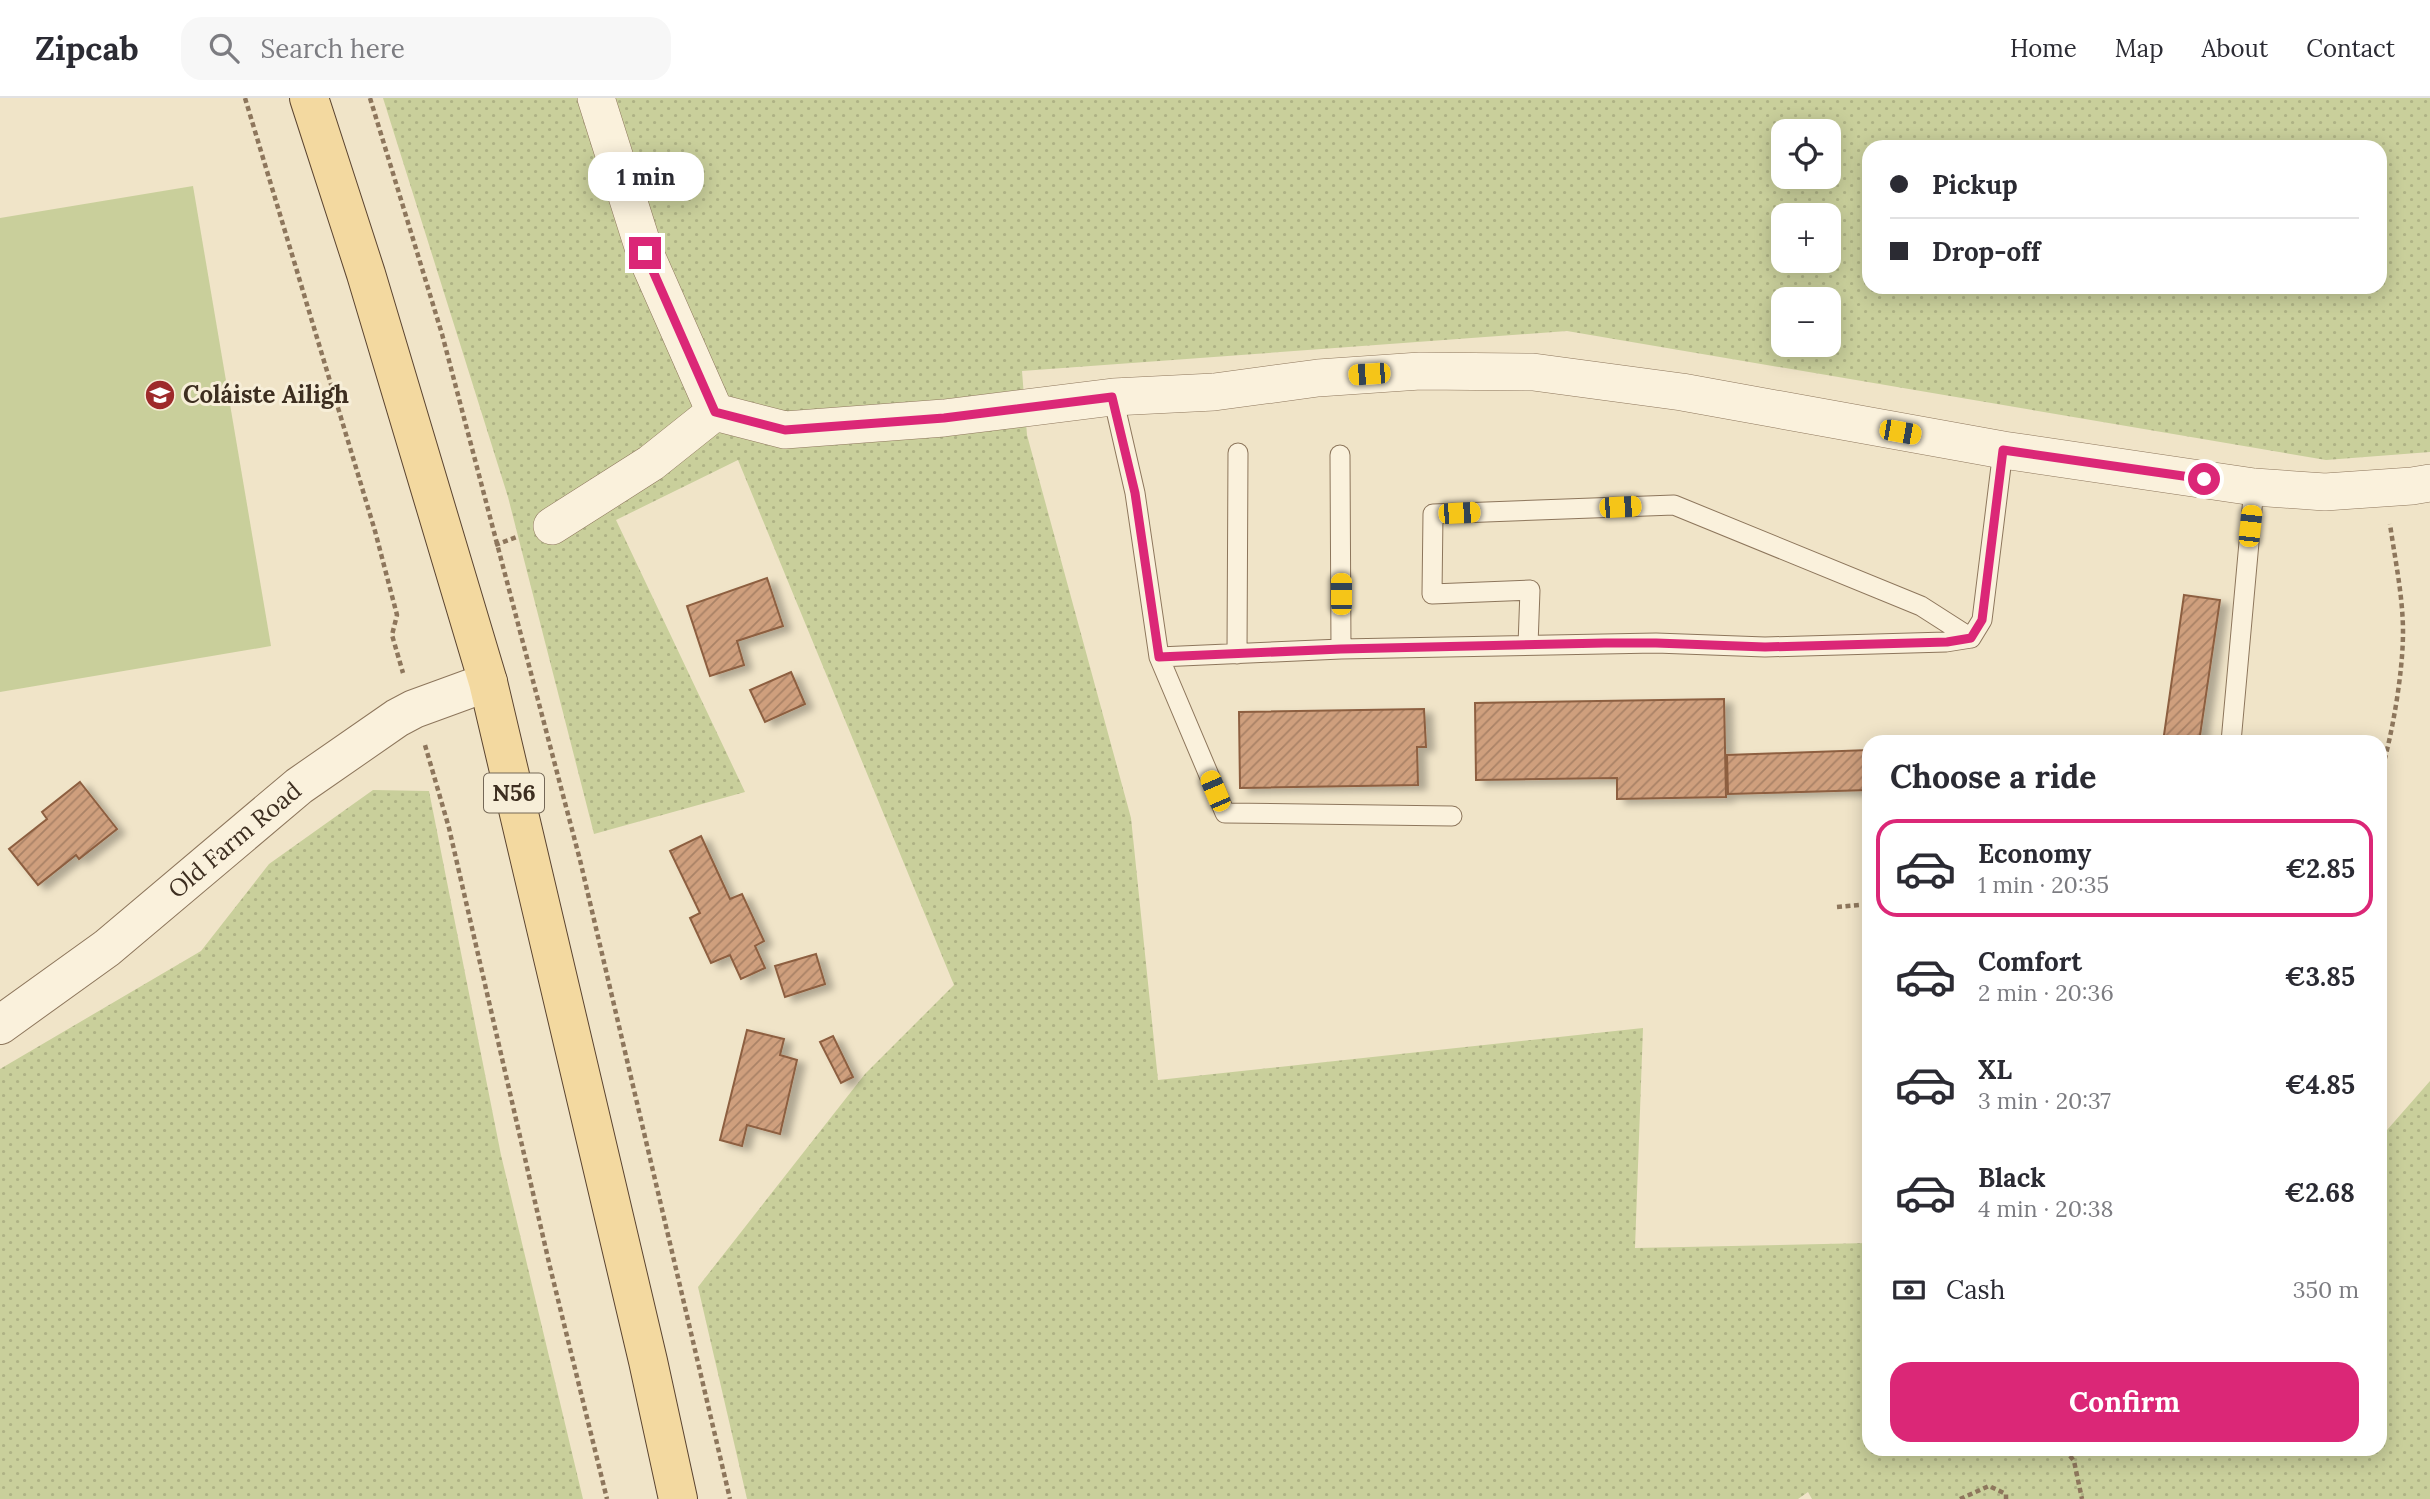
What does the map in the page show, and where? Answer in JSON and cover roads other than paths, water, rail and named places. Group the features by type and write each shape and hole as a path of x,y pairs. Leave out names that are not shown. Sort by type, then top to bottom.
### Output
{"main road":[{"name":"N56","path":"309,98 366,274 488,682 648,1361 677,1499"}],"street":[{"path":"596,98 645,253 715,412"},
{"path":"715,412 785,430 944,418 1112,397 1214,391 1318,378 1420,371 1533,372 1682,392 2003,450 2254,487 2325,492 2430,483"},
{"path":"552,526 651,463 715,412"},
{"name":"Old Farm Road","path":"0,1025 107,948 299,786 397,718 488,682"}],"lane":[{"path":"1112,397 1135,493 1159,657 1225,813 1451,816"},
{"path":"1159,657 1528,645 1656,643 1765,647 1947,642 1971,638 1982,620 2003,450"},
{"path":"1237,654 1238,453"},
{"path":"1340,455 1341,649"},
{"path":"2232,735 2254,487"},
{"path":"1528,645 1530,590 1432,594 1433,514 1674,505 1921,606 1971,638"}],"place":[{"name":"Coláiste Ailigh","path":"160,395"}]}
